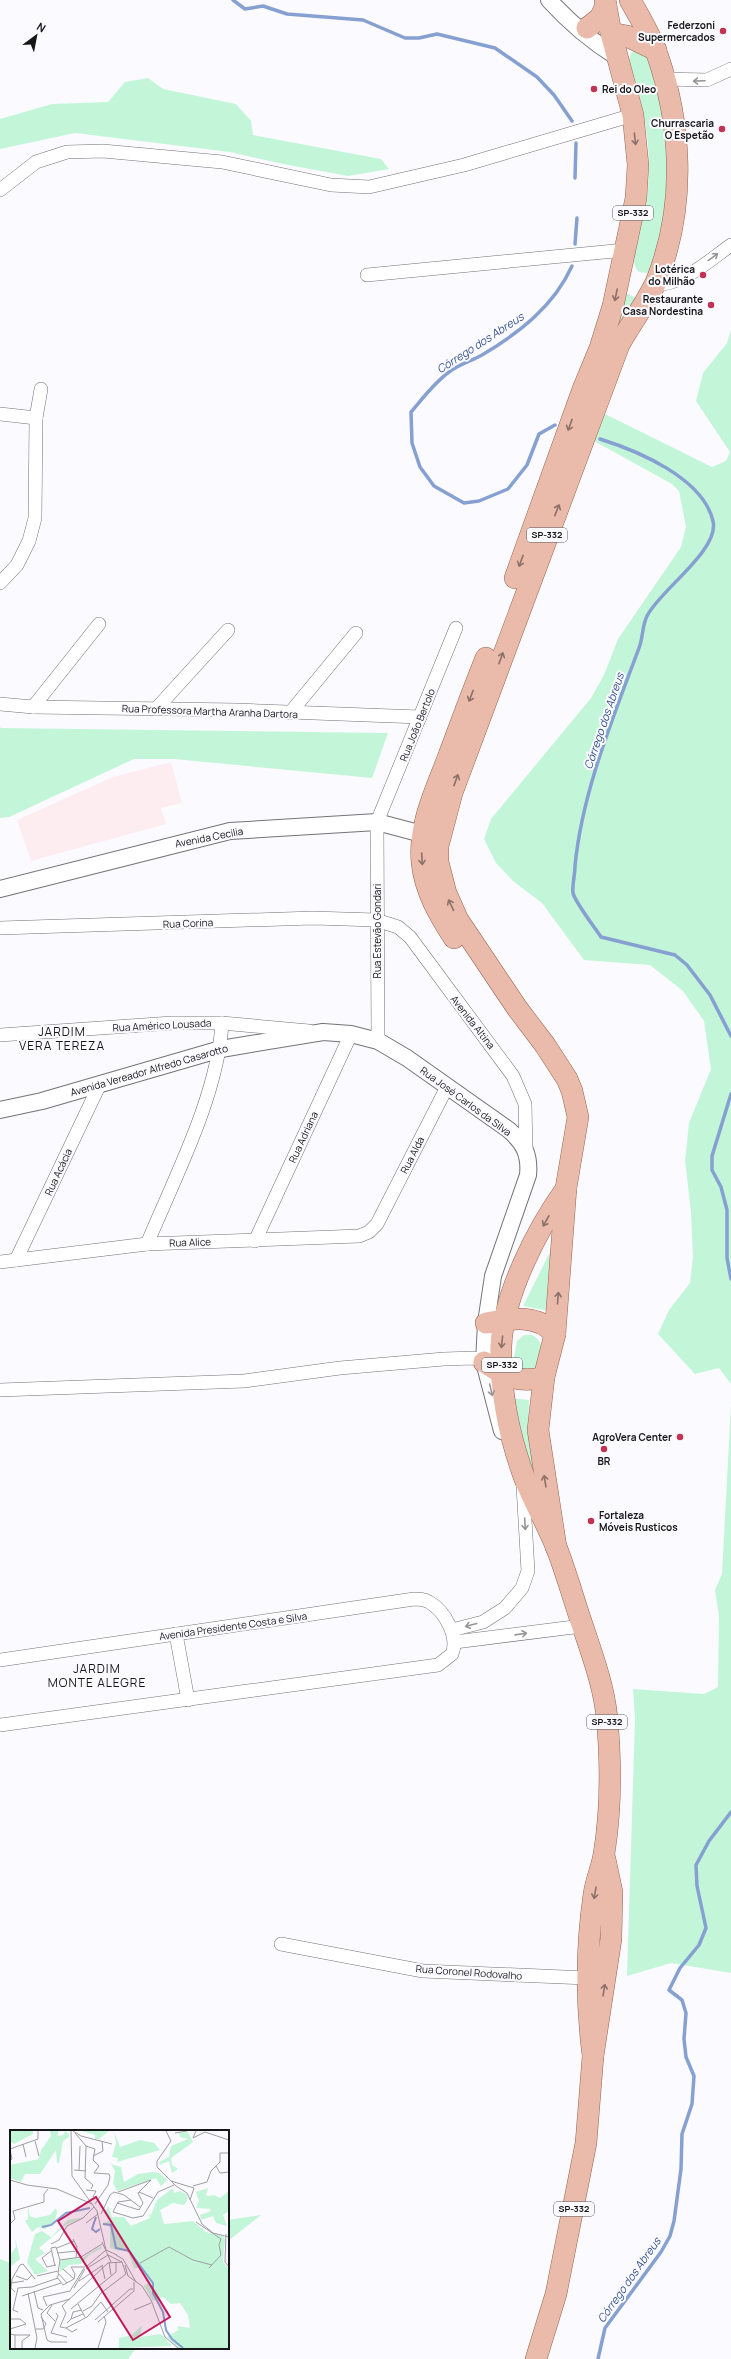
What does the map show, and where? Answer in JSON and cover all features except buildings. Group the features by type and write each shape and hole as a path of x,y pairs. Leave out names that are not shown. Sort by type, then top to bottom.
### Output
{"main road":[{"name":"SP-332","path":"556,1547 538,1430 544,1378 555,1334 566,1188 578,1117 572,1091 545,1045 517,1008 458,920 440,876 438,846 444,817 458,776 619,345 654,285 671,239 678,182 674,119 664,79 630,0"},
{"name":"SP-332","path":"517,1008 484,977 455,940 437,912 427,888 422,864 422,834 431,802 492,642 583,389 600,348 613,306 636,198 638,165 633,115 611,33 605,2"},
{"path":"587,28 600,18 605,2"},
{"path":"611,33 627,36 649,47"},
{"path":"617,57 628,48 649,47"},
{"path":"623,258 634,283 654,285"},
{"name":"SP-332","path":"566,1188 556,1202 529,1252 514,1285 501,1344 502,1374 506,1409 522,1471 556,1547 597,1667 607,1717 608,1814 604,1855 594,1892 587,1978 589,2021 593,2056"},
{"path":"486,1323 522,1318 538,1322 549,1327 555,1334"},
{"path":"484,1362 502,1374 523,1381 544,1378"},
{"name":"SP-332","path":"536,2359 556,2294 581,2173 590,2108 593,2056 611,1939 612,1892 604,1855"}],"street":[{"path":"548,0 567,20 591,40 617,57"},
{"path":"567,20 587,28 611,33"},
{"path":"664,79 706,80 731,69"},
{"path":"0,190 36,162 67,152 103,151 222,162 331,185 369,187 464,165 633,115"},
{"path":"654,285 668,284 682,280 731,245"},
{"path":"367,276 623,258"},
{"path":"0,583 17,565 29,541 36,518 36,418 41,389"},
{"path":"0,414 36,418"},
{"path":"33,707 99,624"},
{"name":"Rua João Bertolo","path":"377,822 456,628"},
{"path":"156,709 228,630"},
{"path":"290,713 356,633"},
{"name":"Rua Professora Martha Aranha Dartora","path":"0,704 33,707 420,717"},
{"name":"Avenida Cecilia","path":"0,888 230,831 377,822 422,834"},
{"name":"Rua Estevão Gondari","path":"377,822 376,920 378,1041"},
{"name":"Rua Corina","path":"0,928 313,918 376,920"},
{"name":"Avenida Altina","path":"376,920 398,927 410,937 513,1076 525,1104 526,1150"},
{"path":"147,1244 198,1121 221,1049 222,1022"},
{"name":"Rua Américo Lousada","path":"0,1035 172,1023 222,1022 323,1032"},
{"name":"Rua José Carlos da Silva","path":"323,1032 351,1034 378,1041 447,1086 509,1130 519,1139 526,1150"},
{"name":"Avenida Vereador Alfredo Casarotto","path":"0,1110 100,1084 221,1049 323,1032"},
{"name":"Rua Adriana","path":"255,1241 351,1034"},
{"name":"Rua Acácia","path":"16,1260 100,1084"},
{"name":"Rua Alda","path":"377,1224 447,1086"},
{"path":"453,1636 483,1622 505,1608 522,1588 528,1571 522,1471 505,1442 484,1362 486,1323 493,1276 528,1175 529,1163 526,1150"},
{"name":"Rua Alice","path":"0,1262 147,1244 359,1236 369,1232 377,1224"},
{"path":"0,1390 244,1381 340,1368 444,1359 474,1358 484,1362"},
{"name":"Avenida Presidente Costa e Silva","path":"0,1660 414,1599 424,1599 436,1606 453,1636"},
{"path":"453,1636 582,1626"},
{"path":"176,1634 188,1700"},
{"path":"0,1725 438,1665 452,1654 453,1636"},
{"name":"Rua Coronel Rodovalho","path":"281,1944 423,1971 587,1978"}],"shaded area":[{"path":"171,762 182,803 161,808 166,824 31,861 17,820 113,777"}],"green space":[{"path":"637,49 647,54 663,111 666,132 668,174 668,194 664,226 653,267 647,273 639,272 633,257 635,240 646,206 649,168 644,114 629,60 631,53"},
{"path":"148,78 163,89 236,104 251,121 253,135 381,159 389,169 348,176 230,152 75,133 0,149 0,119 52,104 108,102 125,82"},
{"path":"624,292 636,298 606,349"},
{"path":"731,330 731,1384 719,1368 695,1374 658,1334 669,1310 690,1283 693,1257 691,1212 685,1161 689,1123 711,1069 704,1021 683,991 650,965 584,960 542,903 513,881 496,863 484,839 491,819 591,698 604,675 618,639 681,547 686,527 679,491 672,484 594,441 603,413 712,467 726,461 730,452 696,401 703,373 727,343"},
{"path":"0,727 388,733 372,778 174,759 134,759 9,817 0,818"},
{"path":"554,1244 550,1311 523,1306"},
{"path":"524,1335 532,1335 537,1339 542,1348 541,1358 535,1367 530,1371 517,1369 513,1363 517,1341"},
{"path":"512,1398 529,1400 528,1427 541,1499 519,1430"},
{"path":"731,1404 731,1973 671,1963 627,1976 635,1719 633,1689 704,1694 718,1687 719,1616 715,1590 722,1574"},
{"path":"261,2215 229,2240 229,2220"},
{"path":"0,2259 10,2263 10,2349 135,2349 128,2359 0,2359"}],"waterway":[{"name":"Córrego dos Abreus","path":"233,0 245,9 263,6 287,14 363,20 405,38 419,38 437,34 495,48 537,77 554,95 572,121"},
{"name":"Córrego dos Abreus","path":"575,178 576,143"},
{"name":"Córrego dos Abreus","path":"575,244 577,218"},
{"name":"Córrego dos Abreus","path":"555,425 539,434 527,465 508,489 479,501 464,503 434,486 420,467 412,443 411,412 434,386 449,372 482,355 522,328 556,294 572,266"},
{"name":"Córrego dos Abreus","path":"600,439 650,459 683,479 707,506 713,521 713,532 707,545 698,557 663,595 645,620 640,644 609,728 591,783 579,838 573,893 581,909 601,937 675,955 687,965 710,995 731,1036"},
{"name":"Córrego dos Abreus","path":"731,1094 712,1156 712,1170 721,1187 727,1210 727,1258 731,1279"},
{"name":"Córrego dos Abreus","path":"598,2359 605,2328 661,2252 670,2236 674,2221 681,2169 682,2134 692,2104 694,2076 686,2057 684,2039 686,2013 682,2000 669,1990 680,1968 699,1945 706,1928 697,1886 696,1865 709,1841 731,1812"}],"place":[{"name":"Federzoni Supermercados","path":"723,31"},
{"name":"Rei do Oleo","path":"594,89"},
{"name":"Churrascaria O Espetão","path":"722,129"},
{"name":"Lotérica do Milhão","path":"703,275"},
{"name":"Restaurante Casa Nordestina","path":"711,305"},
{"name":"AgroVera Center","path":"680,1437"},
{"name":"BR","path":"604,1449"},
{"name":"Fortaleza Móveis Rusticos","path":"591,1521"}],"district":[{"name":"JARDIM VERA TEREZA","path":"62,1039"},
{"name":"JARDIM MONTE ALEGRE","path":"97,1676"}]}
